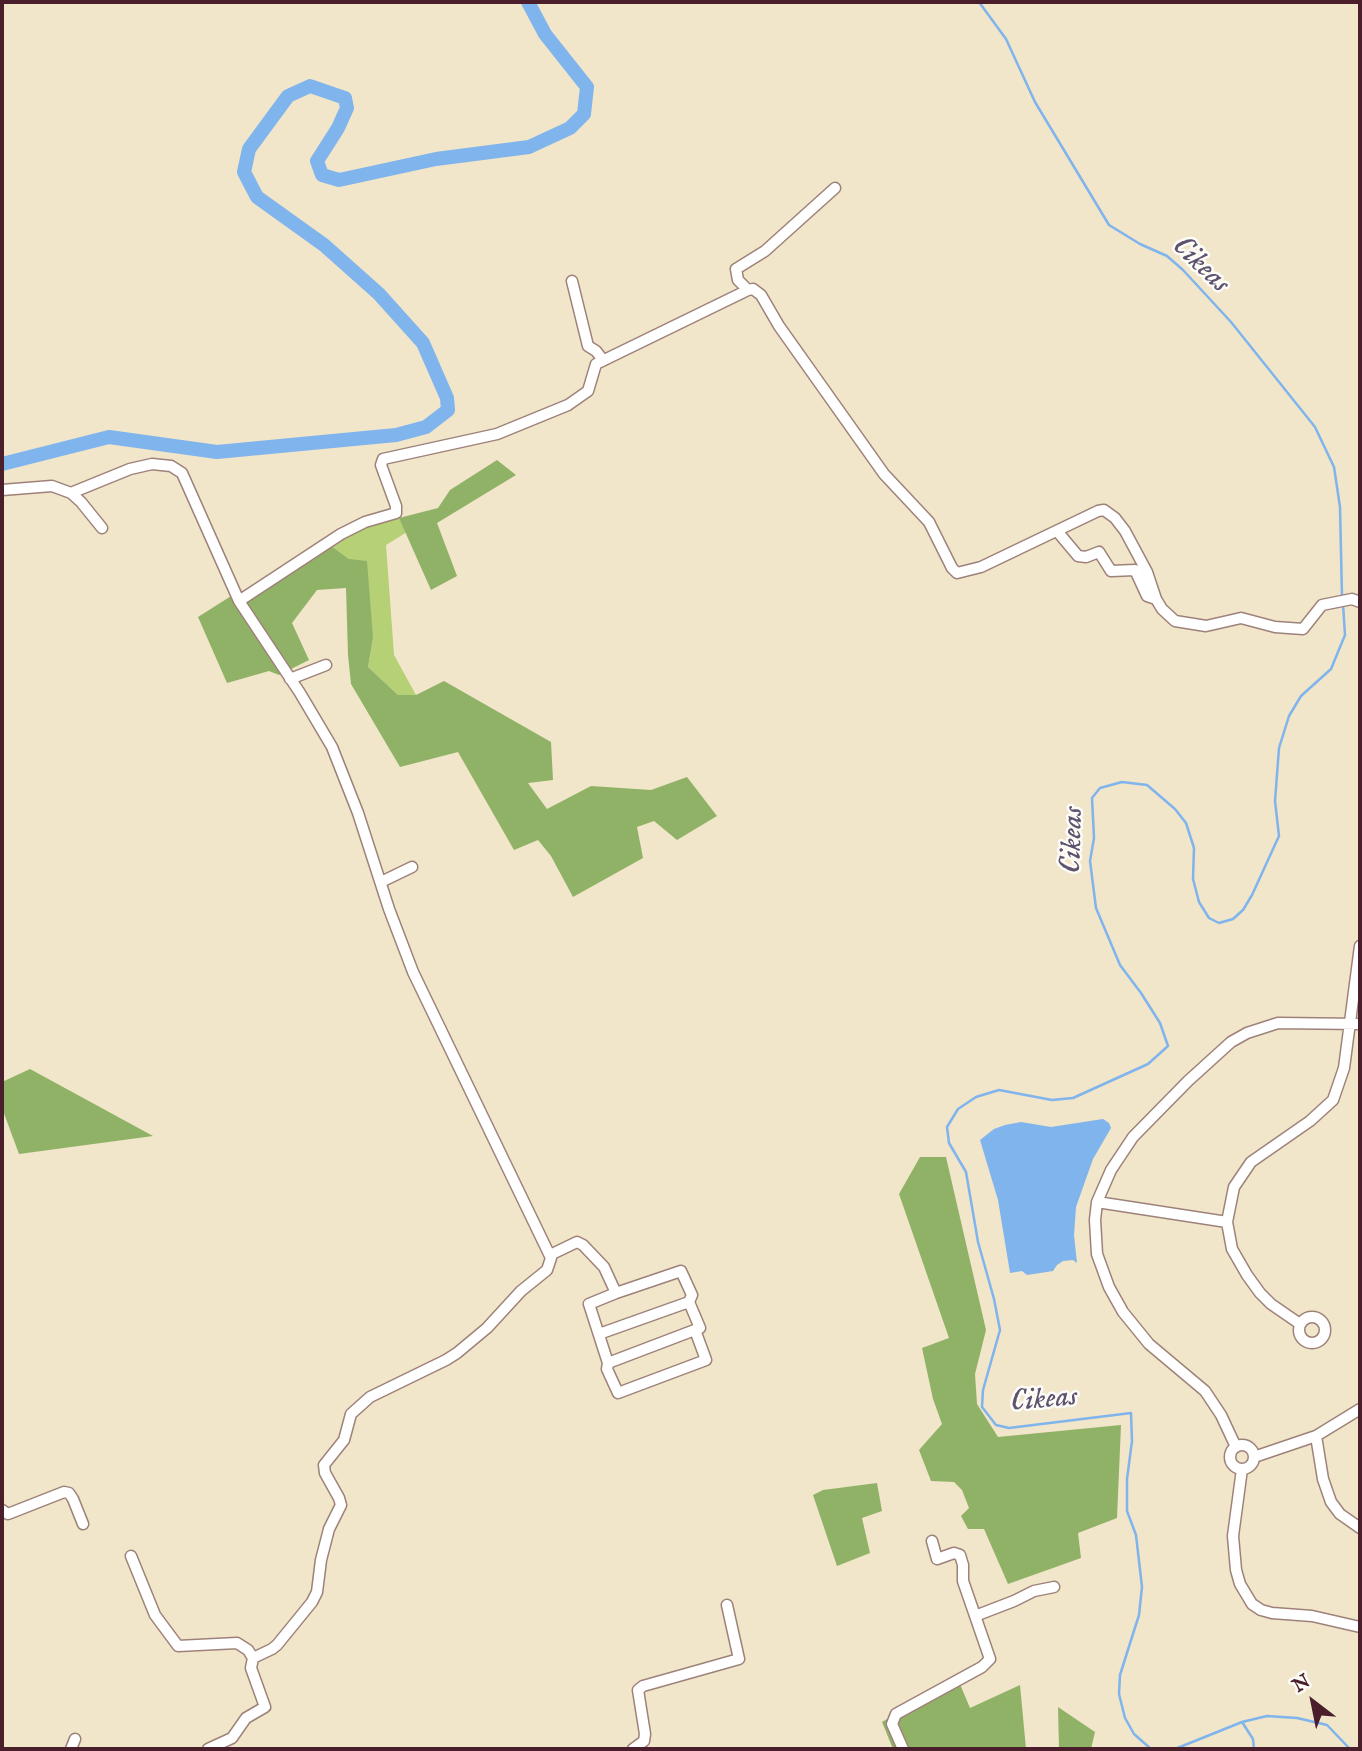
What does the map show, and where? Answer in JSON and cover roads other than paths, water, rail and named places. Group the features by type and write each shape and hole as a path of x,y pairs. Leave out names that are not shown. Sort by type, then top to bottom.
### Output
{"street":[{"path":"748,290 738,280 736,269 765,251 835,188"},
{"path":"572,281 588,346 603,360"},
{"path":"239,601 341,534 365,522 396,513 381,465 383,459 497,434 568,405 588,391 594,368 603,360 748,290 757,290 761,295 779,326 884,474 929,522 957,573 965,573 991,562 1104,510 1125,531 1147,572 1156,599 1167,615 1185,623 1206,626 1241,618 1266,626 1303,629 1322,605 1356,600"},
{"path":"71,493 130,469 152,464 171,466 182,474 239,601 332,747 419,985 551,1258 547,1270 510,1300 487,1328 472,1341 446,1360 370,1397 351,1414 344,1440 324,1465 325,1473 341,1505 329,1530 321,1560 317,1592 312,1602 276,1645 253,1658"},
{"path":"2,490 52,486 71,493 102,528"},
{"path":"1056,531 1078,555 1086,557 1099,552 1111,571 1135,570 1147,596 1156,599"},
{"path":"290,679 326,665"},
{"path":"381,882 412,867"},
{"path":"1300,1324 1283,1314 1259,1293 1232,1249 1227,1222 1234,1187 1251,1162 1310,1121 1333,1100 1355,1023 1360,946"},
{"path":"1236,1447 1221,1415 1205,1391 1149,1344 1123,1312 1109,1287 1097,1254 1097,1202 1111,1170 1133,1137 1231,1042 1247,1033 1278,1023 1355,1023"},
{"path":"1097,1202 1227,1222"},
{"path":"550,1255 577,1242 583,1245 604,1267 616,1293"},
{"path":"599,1334 689,1301 692,1295 681,1270 589,1304 608,1363 607,1369 618,1393 706,1360 695,1330"},
{"path":"608,1363 699,1328 689,1301"},
{"path":"1254,1457 1316,1436 1360,1409"},
{"path":"1316,1436 1323,1479 1331,1502 1340,1514 1360,1528"},
{"path":"1247,1446 1254,1457 1251,1466 1242,1469 1231,1462 1230,1454 1236,1447 1247,1446"},
{"path":"1242,1469 1233,1536 1236,1570 1240,1584 1252,1604 1272,1613 1312,1616 1360,1627"},
{"path":"2,1510 8,1514 64,1492 73,1499 83,1524"},
{"path":"903,1749 892,1724 896,1714 982,1667 990,1659 962,1581 963,1565 960,1555 954,1553 937,1559 932,1541"},
{"path":"131,1556 155,1615 178,1646 237,1643 248,1650 253,1658 251,1668 265,1706 246,1718 232,1738 208,1749"},
{"path":"975,1616 1034,1591 1054,1587"},
{"path":"633,1749 644,1741 645,1734 638,1690 643,1686 740,1659 727,1605"}],"water":[{"path":"1103,1119 1111,1128 1093,1159 1076,1207 1074,1235 1077,1263 1073,1260 1063,1261 1053,1271 1027,1275 1022,1271 1010,1273 998,1200 980,1140 994,1129 1021,1122 1051,1127"}],"waterway":[{"path":"2,464 109,437 217,452 396,435 426,427 448,410 447,398 423,343 379,294 324,245 257,197 244,172 249,149 288,96 310,86 345,98 347,108 317,161 322,175 339,180 436,159 529,147 570,128 584,114 587,87 545,34 528,2"},
{"name":"Cikeas","path":"979,2 1006,39 1035,102 1109,225 1140,244 1167,256 1183,270 1231,322 1315,427 1334,467 1340,507 1342,597"},
{"name":"Cikeas","path":"1155,1749 1151,1749 1134,1734 1125,1718 1119,1694 1120,1675 1139,1615 1142,1587 1136,1535 1127,1511 1127,1479 1132,1441 1131,1413 1009,1428 996,1425 982,1407 983,1390 1000,1330 978,1242 966,1172 949,1143 947,1127 958,1109 976,1097 999,1090 1052,1100 1073,1098 1148,1064 1168,1046 1160,1023 1120,965 1096,908 1090,861 1094,838 1092,798 1100,788 1122,782 1147,785 1175,809 1186,823 1194,848 1193,879 1199,902 1209,918 1219,923 1233,919 1243,910 1252,895 1279,836 1275,801 1279,748 1289,716 1301,696 1331,669 1345,635 1343,604"},
{"name":"Cikeas","path":"1175,1749 1242,1722 1267,1716 1297,1718 1327,1725 1350,1749"},
{"path":"1242,1722 1253,1739 1254,1749"}]}
